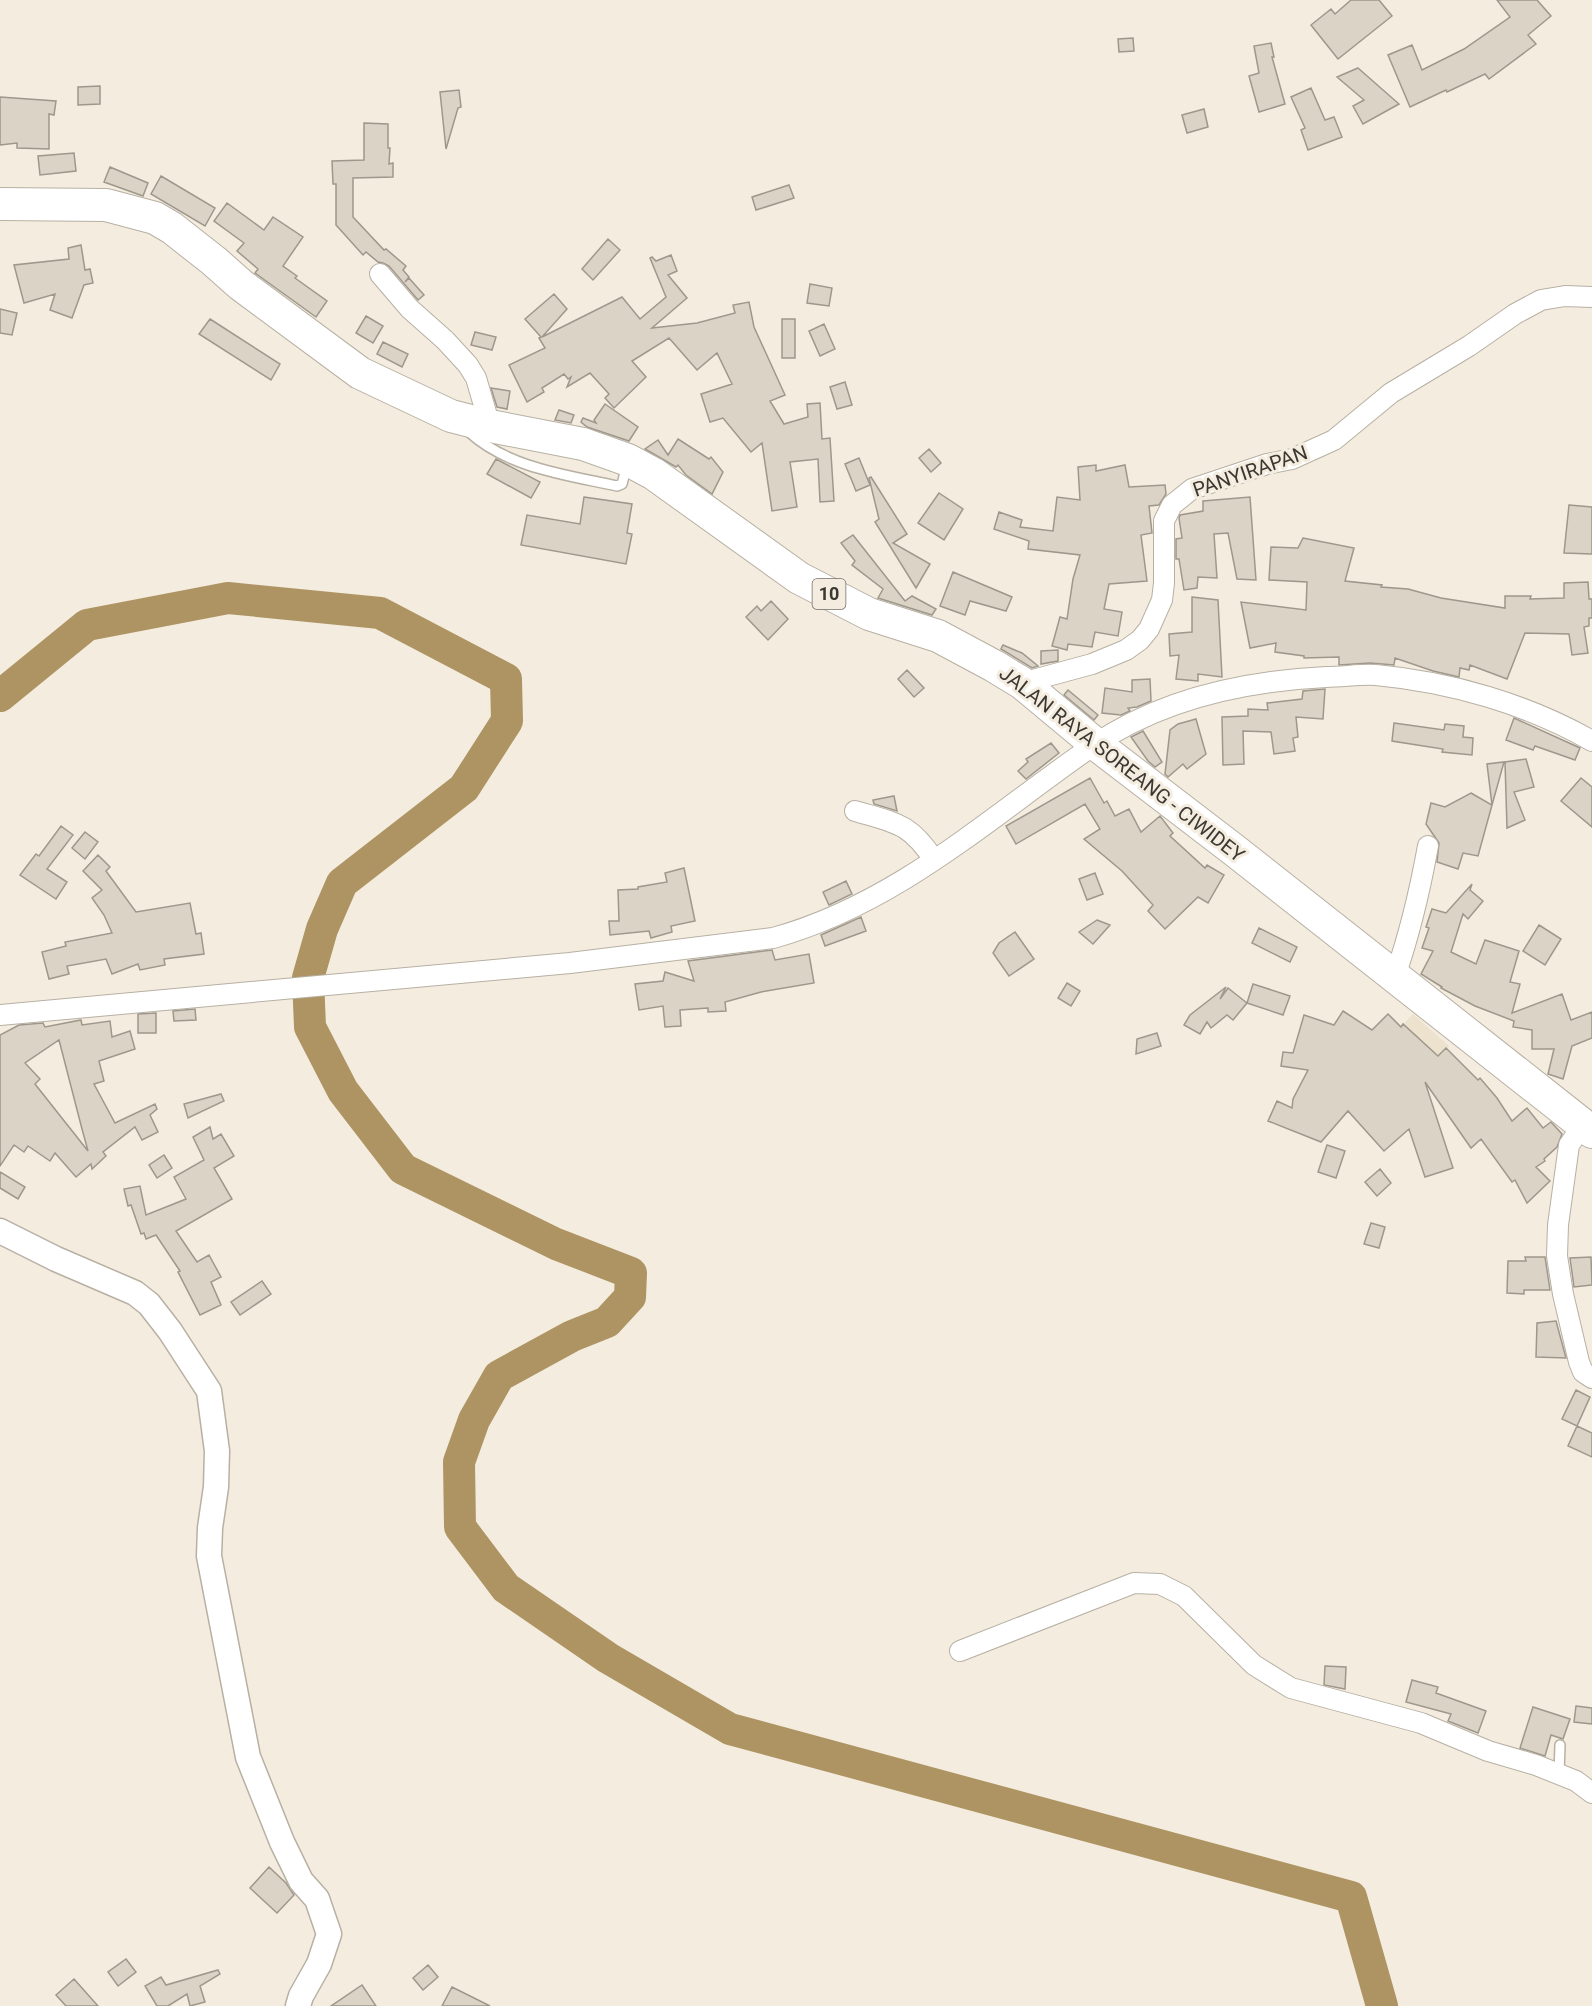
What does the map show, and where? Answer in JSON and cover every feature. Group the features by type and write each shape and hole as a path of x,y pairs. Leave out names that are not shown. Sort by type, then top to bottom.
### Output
{"highway":[{"name":"JALAN RAYA SOREANG - CIWIDEY","path":"0,204 106,205 155,218 172,228 241,285 360,374 451,416 583,444 628,460 654,474 800,578 869,614 938,636 994,666 1022,683 1096,744 1395,976 1587,1129"}],"street":[{"path":"380,274 410,309 468,365 476,378 490,426"},
{"name":"PANYIRAPAN","path":"1022,683 1092,664 1126,650 1140,640 1149,629 1162,600 1164,521 1172,505 1181,496 1192,489 1245,471 1292,459 1334,440 1390,393 1541,300 1565,296 1589,302"},
{"path":"0,1016 570,963 773,938 792,933 831,919 886,891 982,829 1096,744 1144,717 1226,688 1293,680 1374,675 1440,685 1501,701 1541,714 1592,741"},
{"path":"855,811 909,829 934,860"},
{"path":"1395,976 1408,940 1428,846"},
{"path":"1587,1129 1569,1145 1558,1225 1557,1256 1563,1294 1579,1362 1583,1372 1592,1378"},
{"path":"0,1231 56,1259 135,1293 149,1304 170,1331 209,1391 217,1451 209,1556 248,1757 282,1842 301,1881 317,1899 329,1934 319,1965 301,1996 298,2006"},
{"path":"960,1651 1134,1583 1161,1584 1184,1596 1254,1665 1291,1688 1421,1723 1488,1751 1576,1780 1592,1793"}],"lane":[{"path":"451,416 473,436 502,454 539,468 617,486 622,484 628,460"},
{"path":"1559,1774 1560,1745"}],"shaded area":[{"path":"1413,1014 1449,1046 1397,1108 1359,1070"}],"building":[{"path":"1351,0 1379,0 1392,16 1338,59 1311,25 1331,9 1335,14"},
{"path":"1497,0 1537,0 1551,16 1528,35 1536,44 1489,79 1485,74 1410,107 1388,55 1412,45 1422,70 1464,49 1510,17"},
{"path":"1133,38 1134,51 1119,52 1118,39"},
{"path":"1271,43 1274,57 1272,57 1285,104 1259,112 1249,76 1259,73 1254,46"},
{"path":"1358,68 1399,104 1363,124 1353,106 1364,100 1337,77"},
{"path":"100,86 100,104 78,105 78,87"},
{"path":"1311,88 1325,120 1334,117 1342,137 1308,150 1301,130 1305,128 1291,97"},
{"path":"459,90 461,107 458,108 446,149 440,92"},
{"path":"0,97 56,101 54,115 49,114 49,149 17,148 17,143 0,145"},
{"path":"1204,109 1208,127 1187,133 1182,115"},
{"path":"364,123 388,124 389,164 393,163 393,177 353,178 353,217 384,250 386,249 406,266 403,270 409,277 405,282 409,278 424,295 418,300 389,266 378,262 366,252 363,255 336,225 336,184 333,184 332,161 364,160"},
{"path":"74,153 76,171 40,175 38,156"},
{"path":"110,167 148,183 143,196 104,182"},
{"path":"161,176 215,208 205,226 151,194"},
{"path":"789,185 794,198 756,210 752,197"},
{"path":"227,203 264,230 273,217 303,237 283,266 297,276 295,278 327,301 316,317 255,273 258,269 237,251 244,243 214,221"},
{"path":"608,239 620,250 593,280 582,269"},
{"path":"81,245 85,270 90,269 93,283 84,285 72,318 50,310 55,294 24,303 14,265 69,259 68,248"},
{"path":"671,255 677,271 668,275 687,298 652,328 697,323 735,313 733,305 749,302 754,327 785,395 770,401 784,424 808,417 807,404 820,403 822,439 830,438 834,501 820,502 818,459 790,462 797,507 772,511 762,443 751,452 723,418 710,422 701,394 732,384 717,353 697,370 669,338 632,361 646,377 614,408 605,398 609,394 590,373 567,387 571,377 568,379 564,374 542,388 544,392 527,402 509,365 545,348 539,338 541,337 525,319 554,294 567,309 542,337 622,297 640,319 666,297 650,258 656,261"},
{"path":"810,284 832,288 829,306 807,303"},
{"path":"0,309 17,313 12,335 0,333"},
{"path":"366,316 383,326 373,343 356,333"},
{"path":"210,319 280,364 271,380 199,334"},
{"path":"782,319 795,319 795,358 782,358"},
{"path":"824,324 835,349 820,356 809,331"},
{"path":"475,332 496,337 492,350 471,345"},
{"path":"383,342 408,354 402,367 377,354"},
{"path":"845,382 852,405 837,409 830,387"},
{"path":"491,388 510,391 507,409 497,407"},
{"path":"605,404 638,427 629,441 587,427 581,422 583,418 596,423 594,420"},
{"path":"559,410 574,415 571,423 555,420"},
{"path":"678,439 709,459 711,457 723,472 712,494 686,475 678,465 676,467 645,449 658,440 668,455"},
{"path":"929,449 941,463 931,472 919,458"},
{"path":"859,458 870,485 856,491 845,464"},
{"path":"496,459 540,482 531,498 487,474"},
{"path":"1096,465 1096,471 1125,465 1129,487 1165,485 1166,494 1159,505 1149,506 1152,533 1141,535 1147,581 1109,584 1104,609 1122,612 1118,636 1095,632 1092,647 1068,644 1067,650 1052,646 1060,617 1067,619 1073,579 1080,555 1028,549 1029,541 994,529 999,512 1022,520 1020,527 1053,531 1057,497 1080,500 1078,467"},
{"path":"871,477 907,534 893,543 930,564 916,588 875,522 879,519 869,478"},
{"path":"939,493 963,509 944,540 918,523"},
{"path":"584,497 632,504 627,533 632,534 626,564 521,545 527,515 580,524"},
{"path":"1250,497 1256,580 1237,579 1228,533 1214,534 1217,578 1198,577 1197,588 1184,590 1179,559 1176,559 1176,539 1182,538 1180,515 1203,511 1203,501"},
{"path":"1569,505 1592,507 1592,554 1564,553"},
{"path":"853,535 905,601 912,596 936,609 932,615 878,598 883,589 852,565 855,561 841,543"},
{"path":"1303,538 1354,548 1345,581 1408,589 1441,598 1505,608 1505,596 1531,596 1530,599 1564,598 1564,583 1588,582 1589,599 1592,599 1592,618 1589,618 1589,626 1584,627 1588,653 1572,655 1569,634 1525,633 1507,679 1470,665 1469,670 1460,668 1459,677 1395,658 1394,665 1370,663 1339,665 1339,657 1304,658 1304,656 1275,652 1276,643 1250,648 1241,602 1306,610 1307,582 1269,580 1271,547 1298,548"},
{"path":"953,572 1012,597 1006,611 970,601 965,615 940,606"},
{"path":"1192,597 1218,600 1222,677 1198,674 1198,681 1176,679 1179,655 1170,656 1169,634 1192,632"},
{"path":"771,601 788,619 768,640 746,617 757,606 761,611"},
{"path":"1003,645 1022,653 1038,666 1032,668 1001,649"},
{"path":"1058,650 1058,661 1041,664 1041,651"},
{"path":"907,670 924,688 914,697 898,679"},
{"path":"1150,679 1151,701 1128,708 1130,711 1121,715 1102,713 1105,688 1132,692 1132,680"},
{"path":"1325,689 1323,719 1296,717 1298,737 1293,738 1295,751 1274,754 1271,732 1243,731 1244,764 1223,765 1222,717 1248,716 1248,709 1268,710 1267,703 1302,699 1303,691"},
{"path":"1068,690 1098,715 1094,720 1064,695"},
{"path":"1514,718 1580,748 1575,760 1535,746 1533,750 1506,740"},
{"path":"1196,719 1206,754 1187,769 1183,764 1168,777 1165,774 1170,730 1178,724"},
{"path":"1394,723 1444,730 1445,724 1464,726 1463,737 1473,738 1472,755 1442,752 1443,749 1392,741"},
{"path":"1143,731 1162,762 1155,767 1131,737"},
{"path":"1051,743 1059,753 1026,779 1018,771 1028,762 1026,759"},
{"path":"1526,759 1534,787 1514,792 1525,820 1507,828 1505,762"},
{"path":"1504,762 1492,805 1487,764"},
{"path":"1090,778 1104,803 1107,801 1115,816 1129,809 1141,832 1160,816 1173,833 1170,836 1205,868 1207,865 1224,875 1208,903 1198,897 1165,929 1148,911 1153,905 1122,871 1084,839 1100,829 1085,804 1016,844 1006,826"},
{"path":"1581,778 1592,787 1592,827 1561,801"},
{"path":"1471,793 1492,805 1478,856 1463,853 1458,869 1437,862 1439,843 1426,824 1431,803 1445,807"},
{"path":"894,796 897,811 874,804 873,800"},
{"path":"61,826 73,835 47,869 67,882 56,899 20,875 36,854 39,856"},
{"path":"85,832 98,842 85,859 72,848"},
{"path":"98,855 110,867 106,871 136,912 190,903 196,934 201,933 204,954 164,959 165,965 140,970 138,964 112,974 106,959 67,966 69,974 49,979 42,952 66,946 65,942 112,933 104,915 92,898 102,890 83,871"},
{"path":"684,868 695,921 671,926 672,932 651,938 649,931 610,935 609,921 619,921 618,890 638,889 638,887 667,882 665,873"},
{"path":"1095,873 1103,894 1087,900 1079,879"},
{"path":"846,881 852,894 829,905 823,892"},
{"path":"1472,884 1470,890 1483,901 1468,919 1463,914 1451,952 1476,964 1485,940 1519,951 1510,982 1520,984 1512,1013 1562,994 1571,1020 1592,1012 1592,1038 1572,1046 1563,1079 1548,1074 1554,1049 1532,1049 1532,1030 1513,1027 1514,1021 1475,1006 1441,988 1421,974 1433,951 1422,948 1429,928 1426,927 1432,909 1446,913"},
{"path":"861,917 866,931 825,946 821,935"},
{"path":"1097,920 1110,925 1093,944 1079,932"},
{"path":"1539,925 1561,939 1545,965 1523,951"},
{"path":"1259,928 1297,947 1290,962 1252,943"},
{"path":"1015,932 1034,959 1009,976 993,953 999,943"},
{"path":"772,950 775,960 809,954 814,983 761,992 725,1002 726,1011 708,1012 708,1008 680,1010 681,1026 665,1027 663,1006 639,1010 635,984 663,981 665,972 694,981 688,961"},
{"path":"1067,983 1080,991 1071,1006 1058,998"},
{"path":"1253,984 1290,996 1283,1015 1247,1003"},
{"path":"1226,987 1220,999 1228,988 1247,1003 1233,1020 1227,1015 1211,1028 1207,1022 1200,1034 1184,1025 1190,1015"},
{"path":"195,1009 196,1020 174,1021 173,1011"},
{"path":"1343,1011 1372,1030 1388,1014 1401,1027 1403,1024 1438,1056 1446,1048 1478,1080 1480,1078 1512,1121 1527,1108 1543,1128 1551,1122 1562,1134 1557,1147 1544,1159 1545,1161 1536,1167 1550,1181 1527,1203 1515,1180 1512,1182 1481,1139 1471,1148 1425,1082 1453,1168 1425,1177 1409,1129 1384,1151 1348,1111 1321,1142 1268,1121 1277,1101 1292,1108 1293,1099 1308,1070 1281,1066 1283,1052 1293,1053 1304,1015 1334,1025"},
{"path":"156,1013 156,1033 138,1033 138,1014"},
{"path":"81,1020 82,1025 110,1021 112,1037 130,1031 135,1049 99,1061 104,1081 94,1084 115,1123 155,1104 157,1109 150,1115 158,1132 142,1140 135,1127 103,1152 106,1156 92,1169 91,1164 76,1177 55,1153 50,1161 28,1146 24,1152 14,1145 0,1166 0,1035 19,1025 43,1023 45,1027","holes":["59,1040 88,1151 35,1084 40,1079 25,1063"]},
{"path":"1157,1033 1161,1046 1136,1054 1137,1039"},
{"path":"221,1094 224,1101 188,1118 184,1104"},
{"path":"210,1127 213,1139 221,1134 234,1156 214,1168 232,1199 176,1231 197,1262 209,1255 221,1277 211,1282 221,1305 200,1315 178,1272 180,1271 156,1235 146,1239 144,1233 141,1234 131,1205 128,1206 124,1189 140,1186 146,1215 186,1199 174,1177 204,1160 193,1137"},
{"path":"1327,1145 1345,1151 1336,1178 1318,1172"},
{"path":"164,1155 172,1168 157,1178 149,1165"},
{"path":"1380,1169 1391,1183 1377,1196 1365,1182"},
{"path":"0,1172 25,1187 18,1199 0,1188"},
{"path":"1371,1223 1385,1227 1379,1248 1364,1244"},
{"path":"1525,1257 1545,1257 1550,1290 1524,1290 1524,1294 1507,1293 1508,1261 1526,1261"},
{"path":"1591,1257 1592,1285 1574,1287 1570,1258"},
{"path":"262,1281 271,1294 240,1315 231,1302"},
{"path":"1556,1321 1566,1358 1536,1357 1537,1323"},
{"path":"1576,1390 1590,1397 1577,1426 1562,1419"},
{"path":"1577,1426 1592,1433 1592,1457 1568,1446"},
{"path":"1325,1666 1346,1667 1345,1689 1324,1685"},
{"path":"1412,1680 1438,1687 1436,1693 1486,1711 1478,1733 1448,1721 1451,1714 1406,1702"},
{"path":"1576,1706 1592,1708 1592,1724 1574,1722"},
{"path":"1533,1707 1570,1719 1563,1739 1551,1735 1545,1756 1520,1748"},
{"path":"269,1867 286,1883 294,1895 277,1913 250,1888"},
{"path":"126,1959 136,1972 118,1986 108,1972"},
{"path":"428,1965 438,1977 423,1990 413,1978"},
{"path":"218,1970 220,1974 200,1986 205,2002 190,2006 187,1994 168,2006 157,2006 145,1986 161,1977 166,1985"},
{"path":"74,1979 98,2006 66,2006 56,1995"},
{"path":"362,1985 376,2006 331,2006"},
{"path":"452,1987 490,2006 442,2006"}],"waterway":[{"path":"0,696 87,625 228,598 380,613 506,679 507,721 464,788 342,883 322,929 308,978 310,1027 343,1091 403,1169 556,1244 631,1273 630,1297 607,1322 572,1336 499,1376 474,1420 459,1462 460,1527 506,1588 608,1658 730,1729 1351,1897 1382,2006"}]}
